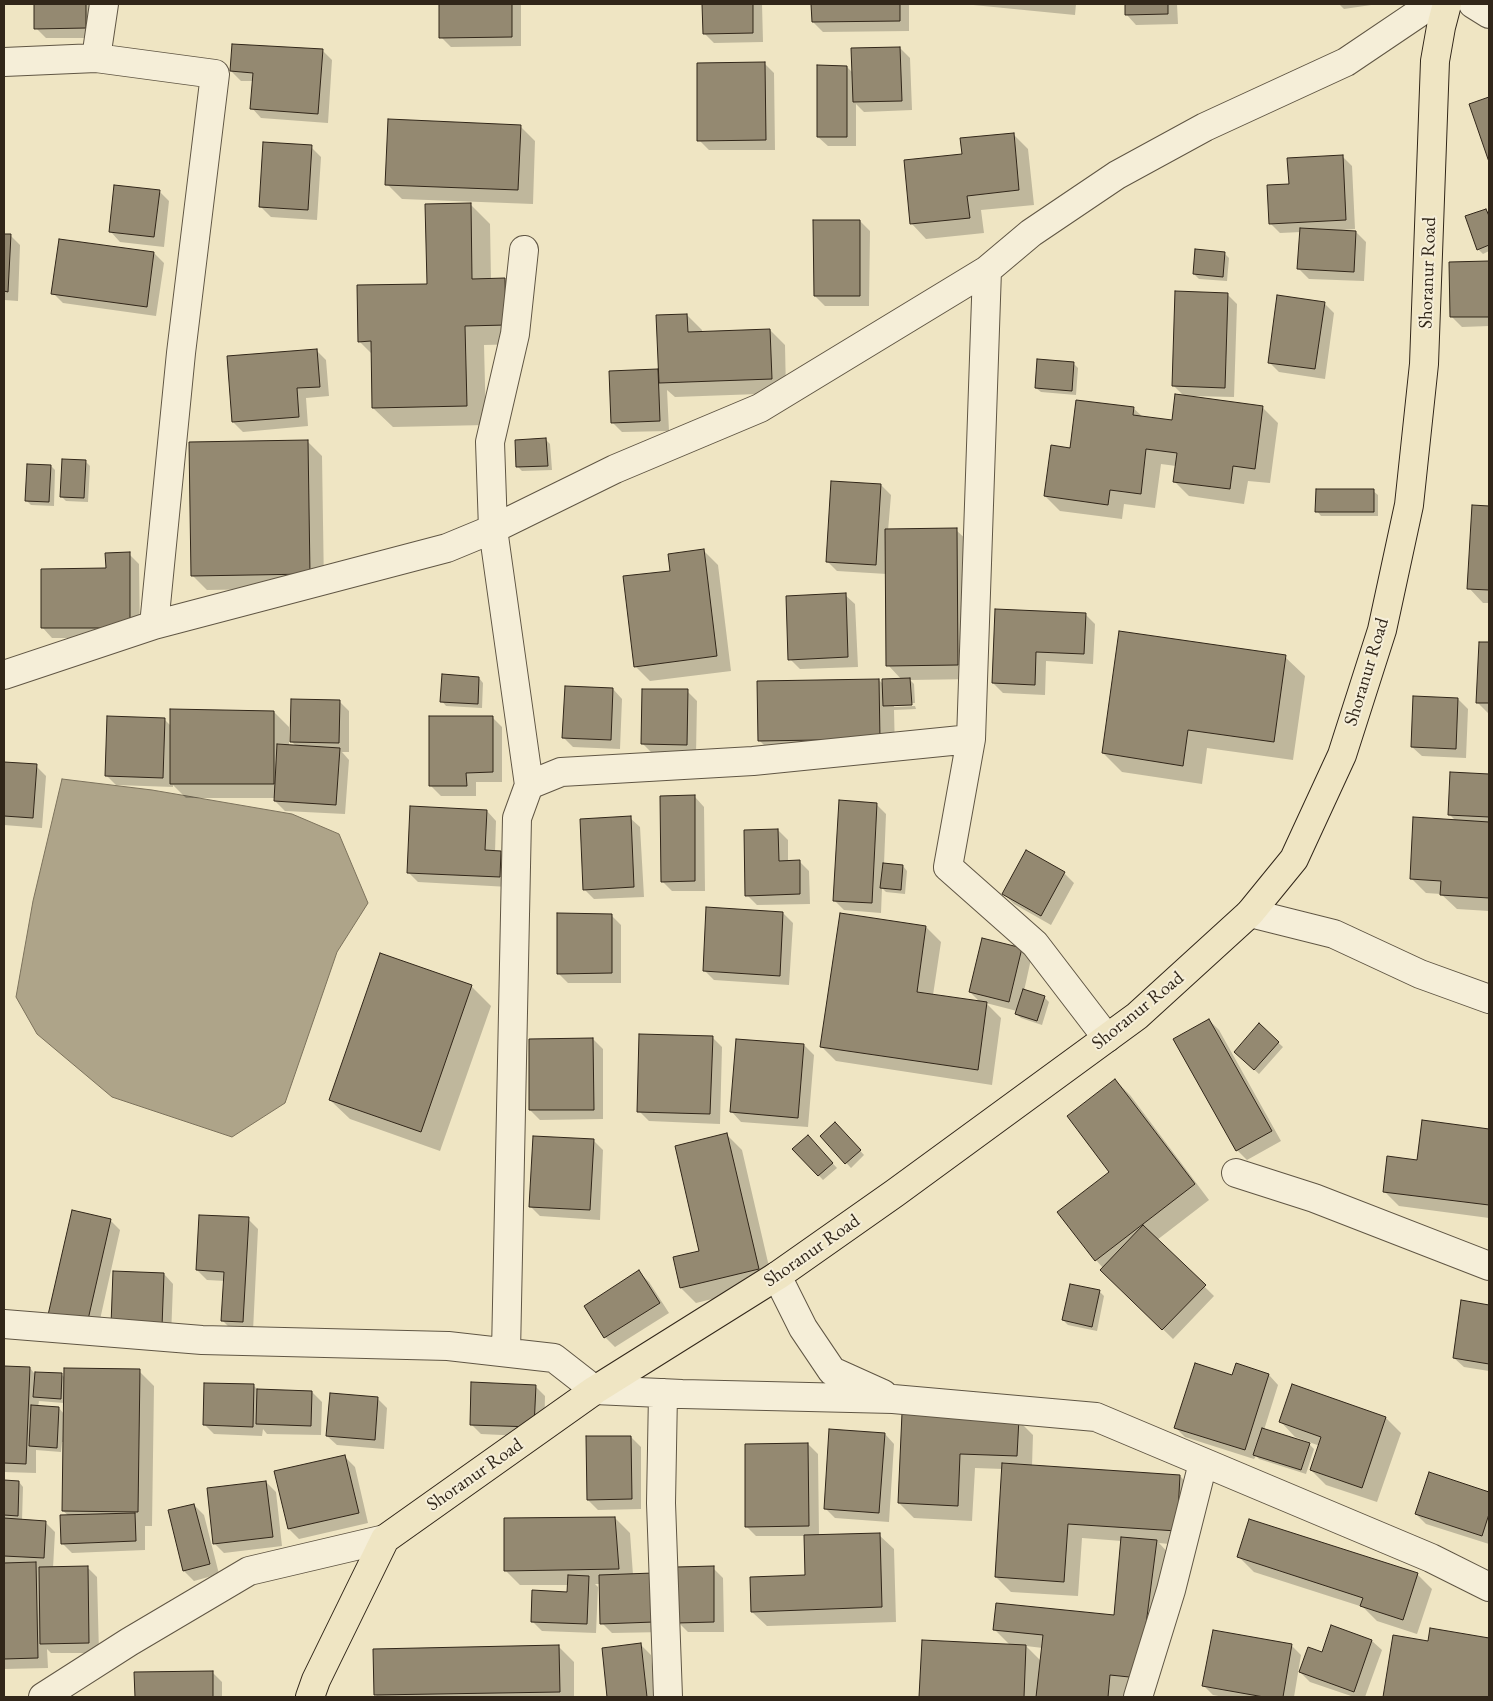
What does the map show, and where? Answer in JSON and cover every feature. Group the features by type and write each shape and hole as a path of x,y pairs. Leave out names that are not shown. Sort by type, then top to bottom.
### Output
{"main road":[{"name":"Shoranur Road","path":"310,1697 316,1680 384,1539 596,1390 777,1276 1108,1038 1137,1016 1250,914 1294,859 1342,755 1382,630 1409,505 1424,364 1435,61 1440,12"}],"street":[{"path":"96,58 104,4"},
{"path":"4,675 154,625 447,548 493,529 614,469 760,408 987,270 1031,232 1116,175 1205,127 1346,62 1440,12"},
{"path":"4,62 96,58 215,74 181,353 154,625"},
{"path":"506,1352 517,818 529,786 493,529 490,442 515,334 524,250"},
{"path":"987,270 971,739 948,867 1035,944 1108,1038"},
{"path":"529,786 561,772 753,761 971,739"},
{"path":"1250,914 1334,934 1420,974 1489,999"},
{"path":"1236,1172 1314,1198 1489,1266"},
{"path":"777,1276 803,1328 832,1371 894,1398"},
{"path":"4,1324 202,1340 448,1346 554,1358 596,1390 894,1398 1096,1418 1431,1558 1489,1587"},
{"path":"663,1393 661,1503 668,1697"},
{"path":"1138,1697 1171,1590 1203,1462"},
{"path":"51,1695 129,1642 249,1571 384,1539"}],"shaded area":[{"path":"62,779 152,790 292,814 339,834 368,903 337,952 285,1103 232,1137 112,1097 37,1034 16,997 33,901"}],"building":[{"path":"34,4 86,4 86,28 34,29"},
{"path":"439,4 512,4 512,37 439,38"},
{"path":"702,4 753,4 753,33 703,34"},
{"path":"811,4 900,4 900,21 812,22"},
{"path":"1125,4 1168,4 1168,14 1125,15"},
{"path":"232,44 323,49 318,114 250,109 253,73 230,71"},
{"path":"900,47 902,101 853,102 851,48"},
{"path":"765,62 766,140 697,141 697,63"},
{"path":"817,65 847,66 847,137 817,137"},
{"path":"1489,97 1489,162 1469,104"},
{"path":"388,119 521,125 518,190 385,185"},
{"path":"1014,133 1019,190 967,196 970,218 910,224 904,160 962,154 960,138"},
{"path":"263,142 312,145 308,210 259,207"},
{"path":"1343,155 1346,220 1269,224 1267,185 1289,184 1287,158"},
{"path":"114,185 160,190 154,237 109,232"},
{"path":"471,203 472,279 505,278 506,325 465,326 467,406 372,408 371,341 358,342 357,285 427,284 425,204"},
{"path":"1486,209 1489,216 1489,245 1477,250 1465,216"},
{"path":"813,220 860,220 860,296 814,296"},
{"path":"1300,228 1356,231 1354,272 1297,269"},
{"path":"4,234 11,234 8,292 4,291"},
{"path":"59,239 154,252 147,307 51,294"},
{"path":"1195,249 1225,252 1223,277 1193,274"},
{"path":"1489,261 1489,317 1450,317 1449,262"},
{"path":"1175,291 1228,293 1225,388 1172,386"},
{"path":"1277,295 1325,302 1315,369 1268,363"},
{"path":"687,314 688,332 770,329 772,379 659,383 656,315"},
{"path":"317,349 320,387 297,388 299,417 232,422 227,356"},
{"path":"1037,359 1074,362 1072,391 1035,388"},
{"path":"658,369 660,421 611,423 609,371"},
{"path":"1175,394 1263,406 1255,469 1233,466 1230,489 1173,482 1177,453 1146,449 1141,494 1110,490 1108,505 1044,496 1051,445 1070,448 1076,400 1134,407 1133,415 1172,420"},
{"path":"546,438 548,466 516,467 515,440"},
{"path":"308,440 310,574 191,576 189,442"},
{"path":"62,459 86,460 84,498 60,497"},
{"path":"27,464 51,465 49,502 25,501"},
{"path":"831,481 881,484 876,565 826,562"},
{"path":"1316,489 1374,489 1374,512 1315,512"},
{"path":"1472,505 1489,506 1489,590 1467,589"},
{"path":"957,528 958,665 886,666 885,529"},
{"path":"704,549 717,656 634,667 623,576 670,571 668,554"},
{"path":"130,552 130,628 41,628 41,569 106,568 105,553"},
{"path":"846,593 848,657 788,660 786,596"},
{"path":"995,609 1086,613 1084,654 1036,652 1035,685 992,683"},
{"path":"1119,631 1286,655 1274,742 1188,730 1183,766 1102,753"},
{"path":"1479,642 1489,642 1489,703 1476,703"},
{"path":"442,674 479,677 478,704 440,702"},
{"path":"910,678 912,705 883,706 882,679"},
{"path":"879,679 880,739 758,741 757,681"},
{"path":"565,686 613,688 611,740 562,738"},
{"path":"642,689 688,689 687,745 641,744"},
{"path":"1413,696 1458,698 1456,749 1411,747"},
{"path":"291,699 340,700 339,743 290,742"},
{"path":"170,709 274,711 274,784 170,784"},
{"path":"107,716 165,718 163,778 105,776"},
{"path":"429,716 493,716 493,772 466,773 467,786 429,786"},
{"path":"277,744 340,748 336,805 274,801"},
{"path":"4,762 37,764 33,818 4,816"},
{"path":"1450,772 1489,774 1489,817 1448,815"},
{"path":"695,795 695,881 661,882 660,796"},
{"path":"839,800 877,803 872,903 833,901"},
{"path":"410,806 487,810 485,850 501,851 500,877 407,873"},
{"path":"631,816 634,887 583,890 580,819"},
{"path":"1413,817 1489,822 1489,898 1440,895 1441,881 1410,879"},
{"path":"778,829 779,861 800,860 800,894 745,896 744,830"},
{"path":"1026,850 1065,872 1041,916 1002,894"},
{"path":"883,863 903,865 901,890 880,888"},
{"path":"706,907 783,912 780,976 703,971"},
{"path":"557,913 612,914 612,973 557,974"},
{"path":"840,913 926,926 917,992 987,1002 978,1070 820,1047"},
{"path":"982,938 1022,948 1009,1002 969,992"},
{"path":"380,953 472,985 421,1132 329,1100"},
{"path":"1023,989 1045,996 1037,1021 1015,1014"},
{"path":"1209,1019 1272,1131 1236,1151 1173,1039"},
{"path":"1259,1023 1279,1042 1254,1070 1234,1052"},
{"path":"639,1034 713,1036 710,1114 637,1112"},
{"path":"593,1038 594,1110 529,1110 529,1039"},
{"path":"736,1039 804,1044 798,1118 730,1112"},
{"path":"1115,1079 1195,1184 1095,1261 1057,1212 1109,1172 1067,1116"},
{"path":"1422,1120 1489,1129 1489,1205 1383,1192 1387,1156 1417,1160"},
{"path":"835,1122 861,1150 845,1164 820,1136"},
{"path":"727,1133 759,1269 680,1288 673,1257 699,1251 675,1146"},
{"path":"808,1135 833,1163 818,1176 792,1149"},
{"path":"533,1136 594,1139 590,1210 529,1207"},
{"path":"72,1210 111,1219 87,1324 48,1315"},
{"path":"199,1215 249,1217 243,1322 221,1321 224,1272 196,1270"},
{"path":"1143,1225 1206,1285 1162,1330 1100,1270"},
{"path":"639,1270 660,1303 604,1338 584,1306"},
{"path":"113,1271 164,1273 162,1327 111,1325"},
{"path":"1070,1284 1100,1290 1092,1327 1062,1320"},
{"path":"1461,1300 1489,1305 1489,1364 1453,1358"},
{"path":"1195,1363 1232,1375 1236,1363 1269,1374 1245,1450 1174,1428"},
{"path":"4,1366 30,1367 26,1464 4,1463"},
{"path":"64,1368 140,1369 138,1512 62,1511"},
{"path":"35,1372 62,1373 61,1399 33,1397"},
{"path":"471,1382 536,1385 534,1427 470,1425"},
{"path":"204,1383 254,1384 253,1427 203,1425"},
{"path":"1292,1384 1386,1417 1362,1488 1310,1470 1321,1437 1279,1422"},
{"path":"257,1389 312,1391 311,1426 256,1424"},
{"path":"330,1393 378,1397 375,1440 326,1436"},
{"path":"31,1405 59,1407 57,1448 29,1446"},
{"path":"902,1413 1019,1418 1017,1456 960,1454 958,1506 898,1503"},
{"path":"1262,1428 1310,1443 1301,1470 1253,1455"},
{"path":"829,1429 885,1433 879,1513 824,1509"},
{"path":"586,1436 631,1436 632,1499 587,1500"},
{"path":"808,1443 809,1526 745,1527 745,1444"},
{"path":"345,1455 359,1513 288,1529 274,1471"},
{"path":"1002,1463 1180,1475 1177,1531 1068,1524 1064,1582 995,1577"},
{"path":"1429,1472 1489,1492 1489,1514 1482,1536 1415,1514"},
{"path":"4,1480 19,1481 18,1516 4,1515"},
{"path":"266,1481 273,1537 213,1544 207,1488"},
{"path":"194,1504 210,1564 183,1571 168,1510"},
{"path":"135,1513 136,1541 61,1544 60,1515"},
{"path":"615,1517 619,1569 504,1571 504,1518"},
{"path":"4,1518 46,1521 44,1558 4,1556"},
{"path":"1249,1519 1418,1573 1403,1620 1360,1606 1363,1598 1237,1557"},
{"path":"880,1533 882,1607 751,1612 750,1577 805,1575 804,1535"},
{"path":"1121,1537 1157,1540 1139,1678 1110,1675 1108,1697 1036,1697 1043,1635 993,1630 996,1603 1114,1615"},
{"path":"36,1562 38,1658 4,1659 4,1563"},
{"path":"88,1566 89,1643 40,1644 39,1567"},
{"path":"714,1566 714,1622 676,1623 676,1567"},
{"path":"653,1573 654,1622 600,1624 599,1575"},
{"path":"568,1575 589,1576 587,1624 531,1622 532,1590 567,1592"},
{"path":"1331,1625 1372,1640 1354,1692 1299,1672 1308,1647 1322,1652"},
{"path":"1430,1628 1489,1638 1489,1697 1383,1697 1393,1635 1428,1641"},
{"path":"1213,1630 1292,1644 1283,1697 1264,1697 1202,1686"},
{"path":"922,1640 1026,1645 1024,1697 919,1697"},
{"path":"641,1643 647,1697 607,1697 602,1648"},
{"path":"559,1645 560,1692 374,1695 373,1649"},
{"path":"213,1671 213,1697 135,1697 134,1672"}]}
